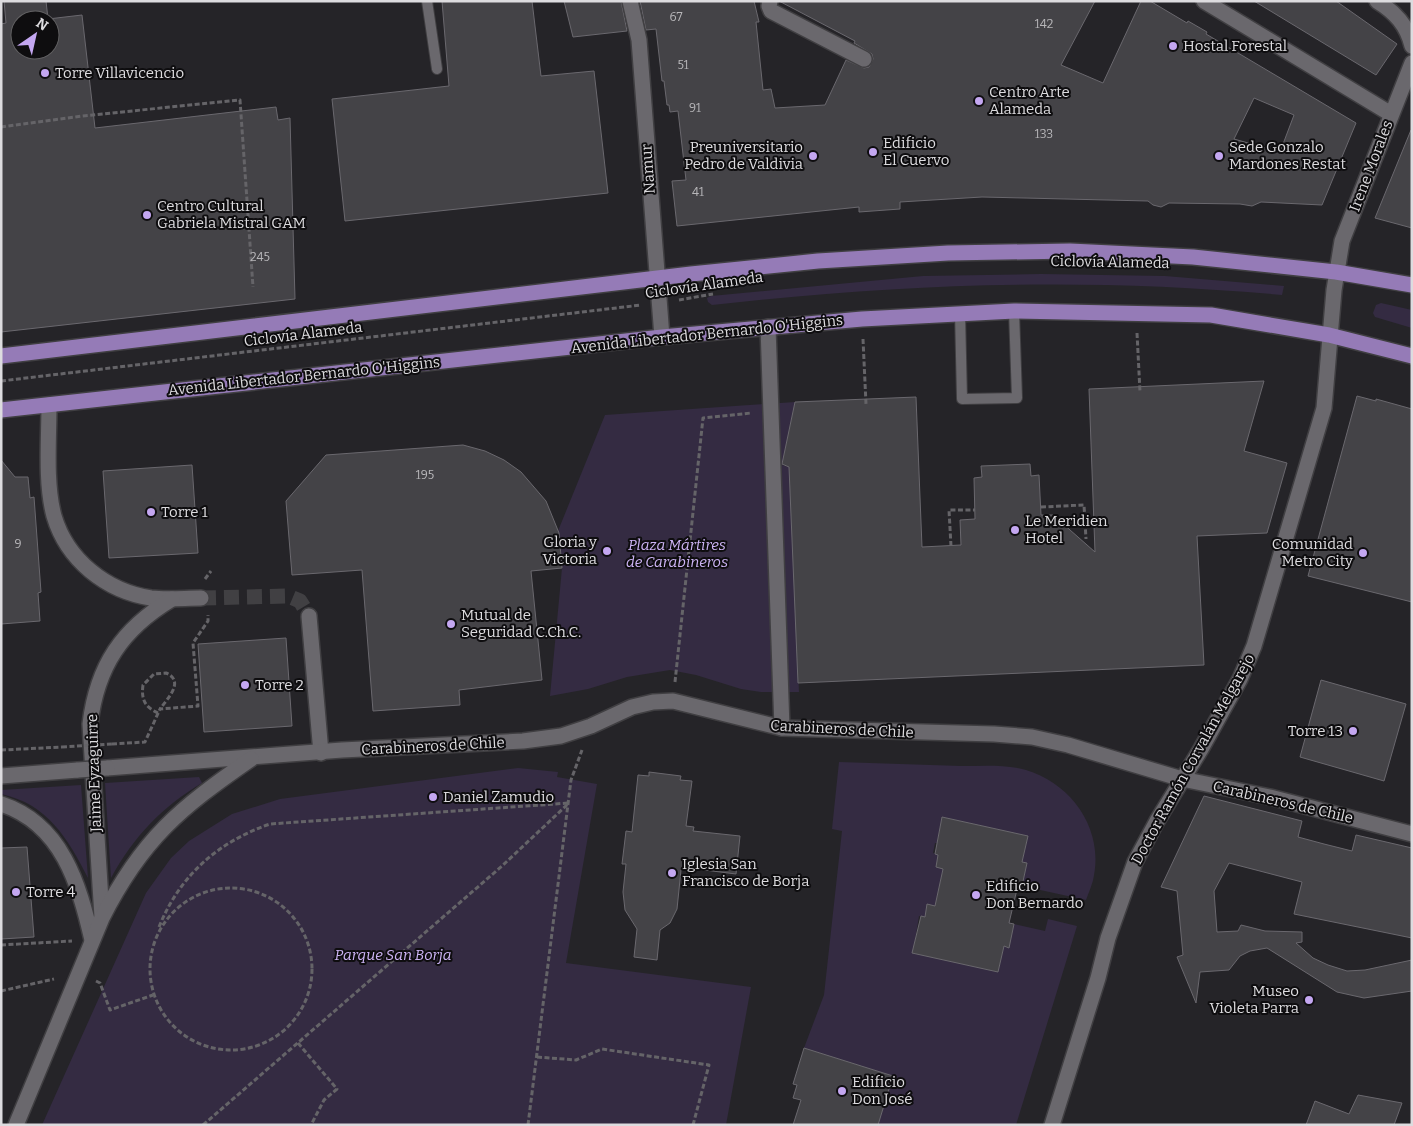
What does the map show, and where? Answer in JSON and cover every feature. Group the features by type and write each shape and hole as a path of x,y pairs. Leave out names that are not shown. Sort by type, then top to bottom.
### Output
{"main road":[{"path":"1,356 656,278 837,260 1013,251 1192,257 1336,272 1412,285"},
{"name":"Avenida Libertador Bernardo O'Higgins","path":"1,410 662,337 862,319 1014,310 1211,315 1329,335 1412,356"}],"street":[{"name":"Namur","path":"630,1 639,40 662,337"},
{"path":"770,1 771,11 864,59"},
{"path":"1204,1 1391,114"},
{"path":"1382,5 1404,26 1412,46"},
{"name":"Irene Morales","path":"1336,272 1342,240 1412,63"},
{"name":"Doctor Ramón Corvalán Melgarejo","path":"1052,1125 1120,900 1148,838 1240,679 1257,638 1324,408 1336,272"},
{"path":"768,327 782,728"},
{"path":"48,405 50,495 54,516 61,535 73,553 101,580 135,595 172,599 201,598"},
{"name":"Jaime Eyzaguirre","path":"102,918 90,724 92,702 98,681 119,643 140,621 172,599"},
{"path":"310,616 321,753"},
{"name":"Carabineros de Chile","path":"1,776 321,753 523,742 561,736 591,726 632,707 653,702 673,701 782,728 994,734 1032,737 1068,745 1182,779 1270,797 1412,834"},
{"name":"Jaime Eyzaguirre","path":"16,1125 92,940 118,887 137,858 160,831 200,794 252,758"},
{"path":"1,804 26,815 41,828 65,855 82,898 92,940"}],"lane":[{"path":"428,1 437,69"},
{"path":"960,313 962,399 1016,398 1014,310"}],"path":[{"path":"1,127 82,116 240,100 253,287"},
{"name":"Ciclovía Alameda","path":"1,381 659,303 721,293"},
{"path":"1136,313 1140,392"},
{"path":"862,319 866,404"},
{"path":"673,701 703,418 771,412"},
{"path":"1040,506 1084,505 1086,539"},
{"path":"951,546 949,510 975,510"},
{"path":"1,750 145,742 159,711 174,690 175,684 174,678 166,673 154,674 143,686 141,694 144,703 150,709 159,711 198,706 193,643 208,622"},
{"path":"528,1125 571,780 591,726"},
{"path":"156,934 167,917 183,903 201,893 221,888 242,888 262,894 280,904 294,919 310,948 311,982 306,1000 297,1016 276,1036 251,1048 232,1050 214,1048 194,1042 176,1029 163,1014 154,995 149,968 150,954 156,934 174,896 201,863 233,839 270,824 569,803"},
{"path":"203,1125 502,866 569,803"},
{"path":"1,946 92,940"},
{"path":"1,991 78,974 100,983 110,1010 154,995"},
{"path":"298,1043 336,1088 324,1100 311,1125"},
{"path":"537,1057 576,1060 602,1049 709,1065 693,1125"}],"green space":[{"path":"1041,274 1165,276 1284,286 1282,295 1210,289 1068,284 926,287 712,305 708,302 707,298 711,296 923,276"},
{"path":"1381,303 1412,310 1412,328 1375,317 1373,313 1376,305"},
{"name":"Plaza Mártires de Carabineros","path":"795,402 782,465 789,467 799,692 761,692 741,689 696,675 670,670 627,677 588,689 550,696 562,568 558,531 605,415"},
{"path":"839,762 1018,768 1042,776 1056,785 1080,809 1088,824 1093,840 1095,857 1091,888 1086,900 1022,886 1027,863 1022,862 1028,836 942,817 937,843 935,843 933,853 938,855 936,867 943,869 935,906 928,904 925,917 919,916 913,953 998,972 1004,946 1008,948 1014,924 1045,931 1048,919 1077,926 1016,1125 878,1124 893,1076 804,1048 824,995 842,831 832,829"},
{"name":"Parque San Borja","path":"518,768 558,772 557,777 597,784 566,963 751,987 726,1125 42,1125 146,893 171,858 189,841 232,814 280,799"},
{"path":"199,777 202,783 174,802 139,836 111,878 105,783"},
{"path":"81,785 88,878 73,850 55,825 32,806 1,794 1,790"}],"building":[{"name":"Centro Cultural Gabriela Mistral GAM","path":"4,1 46,1 47,10 10,10 10,60 60,60 60,18 82,15 95,128 276,107 278,120 290,118 295,299 1,332 1,24 6,23"},
{"path":"442,1 532,1 541,76 594,71 608,193 345,221 332,99 449,86"},
{"path":"564,1 621,1 627,31 573,37"},
{"path":"640,1 754,1 759,22 756,22 763,90 771,89 775,108 825,105 846,60 864,68 869,67 873,59 872,54 854,43 855,41 779,1 1095,1 1061,65 1103,83 1141,1 1150,1 1187,23 1188,21 1207,32 1206,34 1356,123 1322,205 1261,202 1252,206 1240,204 1169,203 1161,207 1153,205 1148,201 982,197 900,202 900,209 859,212 859,207 677,226 672,181 686,180 678,111 670,112 669,105 667,105 664,81 662,81 656,29 646,30","holes":["1254,98 1294,115 1280,152 1234,139"]},
{"path":"1254,1 1336,1 1397,44 1376,75"},
{"path":"1412,130 1412,228 1375,218"},
{"path":"1264,381 1244,451 1287,463 1267,533 1197,536 1204,665 798,683 789,467 782,464 795,402 916,397 922,547 961,545 960,520 975,519 974,478 982,477 981,466 1030,464 1031,476 1039,475 1041,515 1053,515 1095,552 1089,389"},
{"path":"1357,396 1412,409 1412,602 1308,576"},
{"name":"Mutual de Seguridad C.Ch.C.","path":"463,445 485,451 504,460 521,472 546,501 559,533 562,568 531,571 542,680 459,690 460,705 373,711 362,570 292,575 286,501 326,455"},
{"path":"1,460 15,477 28,477 30,498 34,497 41,592 38,593 40,621 1,624"},
{"name":"Torre 1","path":"192,465 198,553 109,558 103,471"},
{"name":"Torre 2","path":"286,638 292,726 204,732 198,644"},
{"name":"Torre 13","path":"1321,680 1406,704 1384,781 1300,757"},
{"path":"649,772 681,776 680,780 692,781 686,826 694,827 693,831 740,836 736,874 689,868 689,871 681,870 677,909 670,923 660,930 657,960 634,957 637,929 625,910 623,892 626,864 622,864 626,831 632,832 638,775 649,776"},
{"path":"1204,796 1302,821 1298,837 1352,851 1356,835 1412,848 1412,938 1294,914 1302,882 1229,863 1214,891 1217,932 1238,931 1241,925 1265,931 1302,932 1302,942 1296,943 1313,958 1347,971 1365,970 1412,960 1412,991 1364,998 1337,992 1267,948 1250,951 1240,956 1229,970 1200,972 1196,1003 1177,957 1183,955 1177,891 1161,887"},
{"name":"Edificio Don Bernardo","path":"942,817 1028,836 1022,862 1027,863 1022,886 1018,885 1009,923 1014,924 1009,948 1004,946 998,972 912,953 921,916 925,917 927,904 935,906 943,869 936,867 938,855 935,854"},
{"name":"Torre 4","path":"27,847 34,937 1,939 1,848"},
{"name":"Edificio Don José","path":"804,1048 893,1076 878,1125 793,1125 801,1100 793,1098 797,1085 793,1084"},
{"path":"1358,1095 1402,1103 1394,1125 1306,1125 1315,1101 1349,1114"}],"tunnel":[{"path":"201,598 288,596 300,601 309,616"}],"place":[{"name":"Hostal Forestal","path":"1173,46"},
{"name":"Torre Villavicencio","path":"45,73"},
{"name":"Centro Arte Alameda","path":"979,101"},
{"name":"Edificio El Cuervo","path":"873,152"},
{"name":"Preuniversitario Pedro de Valdivia","path":"813,156"},
{"name":"Sede Gonzalo Mardones Restat","path":"1219,156"},
{"name":"Centro Cultural Gabriela Mistral GAM","path":"147,215"},
{"name":"Torre 1","path":"151,512"},
{"name":"Le Meridien Hotel","path":"1015,530"},
{"name":"Gloria y Victoria","path":"607,551"},
{"name":"Comunidad Metro City","path":"1363,553"},
{"name":"Mutual de Seguridad C.Ch.C.","path":"451,624"},
{"name":"Torre 2","path":"245,685"},
{"name":"Torre 13","path":"1353,731"},
{"name":"Daniel Zamudio","path":"433,797"},
{"name":"Iglesia San Francisco de Borja","path":"672,873"},
{"name":"Torre 4","path":"16,892"},
{"name":"Edificio Don Bernardo","path":"976,895"},
{"name":"Museo Violeta Parra","path":"1309,1000"},
{"name":"Edificio Don José","path":"842,1091"}]}
